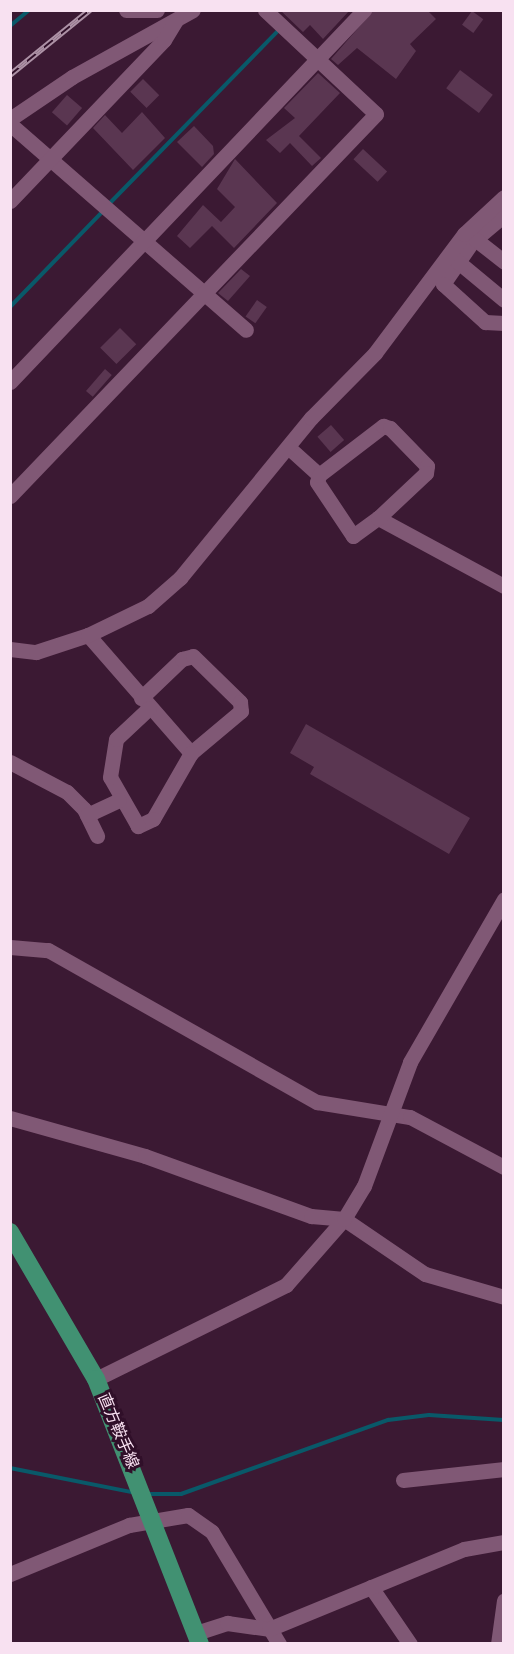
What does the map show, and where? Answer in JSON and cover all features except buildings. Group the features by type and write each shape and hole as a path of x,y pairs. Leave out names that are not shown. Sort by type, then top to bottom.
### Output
{"main road":[{"name":"直方鞍手線","path":"10,1232 96,1380 154,1519 198,1638"}],"street":[{"path":"126,10 157,10"},
{"path":"10,119 193,10"},
{"path":"10,496 376,114 265,10"},
{"path":"10,382 364,10"},
{"path":"10,201 164,40 176,20"},
{"path":"10,124 246,330"},
{"path":"504,197 464,234 443,284 485,322 504,322"},
{"path":"10,649 36,652 88,635 148,606 180,578 288,447 375,353 455,259 503,215"},
{"path":"475,239 504,262"},
{"path":"455,259 504,300"},
{"path":"382,426 390,429 427,465 426,473 378,518 353,536 317,482 319,475 382,426"},
{"path":"288,447 319,475"},
{"path":"378,518 504,586"},
{"path":"88,635 191,753"},
{"path":"193,656 240,702 241,711 191,753 147,825 138,826 119,800 110,777 116,739 145,703 182,659 193,656"},
{"path":"10,762 67,792 87,815 97,836"},
{"path":"87,815 119,800"},
{"path":"96,1380 286,1285 344,1219 364,1186 388,1116 410,1062 504,899"},
{"path":"10,947 48,950 317,1102 388,1116 410,1117 504,1167"},
{"path":"10,1118 145,1156 311,1216 344,1219 424,1274 504,1297"},
{"path":"403,1480 504,1469"},
{"path":"10,1574 154,1519 188,1515 202,1521 279,1644"},
{"path":"198,1638 227,1623 269,1629 464,1549 504,1542"},
{"path":"371,1587 410,1644"},
{"path":"498,1644 504,1600"}],"waterway":[{"path":"10,26 29,10"},
{"path":"109,204 280,29"},
{"path":"10,307 104,210"},
{"path":"146,1494 181,1494 388,1420 429,1415 504,1420"},
{"path":"10,1468 136,1493"}],"railway":[{"path":"10,75 90,10"}]}
